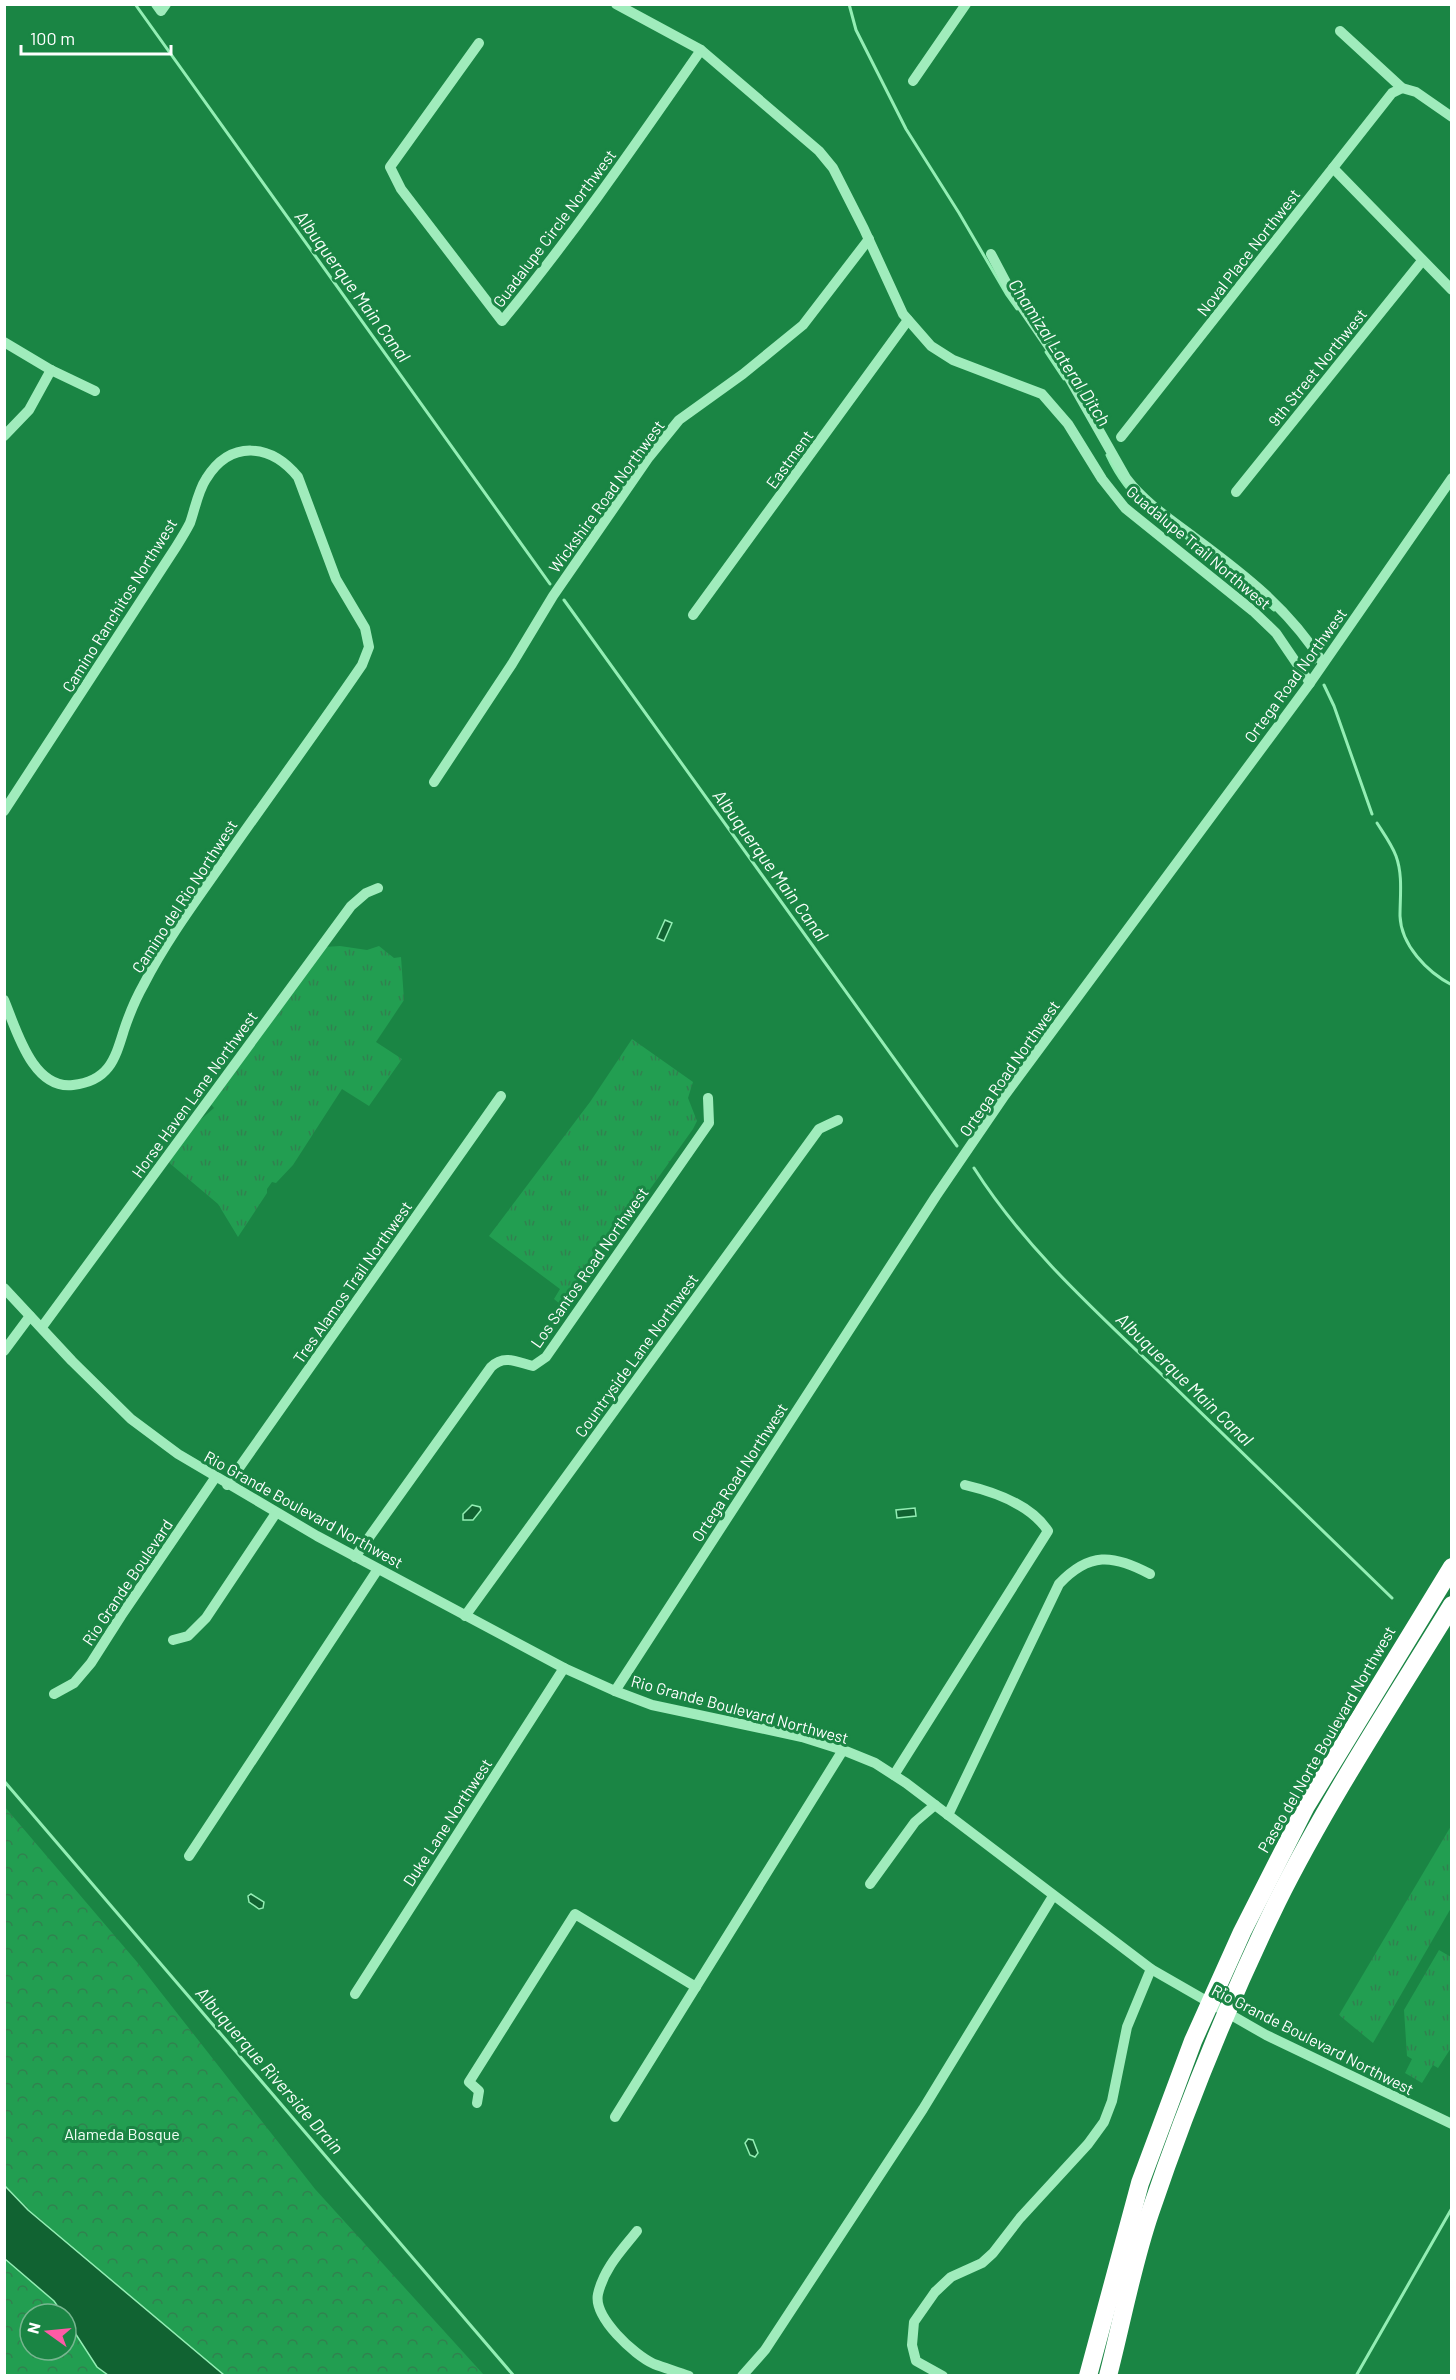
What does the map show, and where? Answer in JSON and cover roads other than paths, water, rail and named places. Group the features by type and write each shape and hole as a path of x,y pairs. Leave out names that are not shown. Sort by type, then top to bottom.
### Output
{"highway":[{"name":"Paseo del Norte Boulevard Northwest","path":"1088,2376 1140,2183 1193,2041 1242,1932 1306,1806 1452,1567"},
{"path":"1108,2376 1149,2215 1210,2050 1252,1954 1278,1900 1327,1811 1452,1605"}],"street":[{"path":"156,4 161,11 166,4"},
{"name":"Guadalupe Trail Northwest","path":"616,4 701,50 825,158 833,168 869,239 903,314 931,346 953,360 1042,394 1068,424 1102,479 1125,508 1253,611 1276,633 1310,683"},
{"path":"913,81 966,4"},
{"path":"1340,31 1402,88 1416,92 1452,117"},
{"name":"Guadalupe Circle Northwest","path":"480,44 390,167 401,189 502,321 605,189 701,50"},
{"name":"Noval Place Northwest","path":"1120,437 1392,93 1402,88"},
{"path":"1333,168 1452,290"},
{"name":"Wickshire Road Northwest","path":"434,782 512,664 553,596 649,457 679,420 743,374 803,325 869,239"},
{"path":"990,254 1009,288 1063,367 1135,490 1149,504 1271,598 1305,634 1323,663"},
{"name":"9th Street Northwest","path":"1236,492 1422,261"},
{"name":"Eastment","path":"693,615 908,320"},
{"path":"4,342 51,370 95,391"},
{"path":"4,436 29,410 51,370"},
{"name":"Camino Ranchitos Northwest","path":"4,811 176,547 188,526 204,481 214,467 230,456 259,449 273,454 287,464 298,477 336,579 365,628 369,647"},
{"name":"Ortega Road Northwest","path":"615,1691 936,1196 1005,1095 1310,683 1452,477"},
{"name":"Camino del Rio Northwest","path":"4,999 27,1055 36,1069 53,1082 72,1086 94,1080 108,1070 121,1047 124,1030 143,985 181,921 356,673 369,647"},
{"name":"Horse Haven Lane Northwest","path":"42,1327 351,906 366,893 378,888"},
{"name":"Tres Alamos Trail Northwest","path":"227,1485 501,1096"},
{"name":"Los Santos Road Northwest","path":"355,1557 491,1367 506,1358 533,1366 546,1357 709,1123 708,1098"},
{"name":"Countryside Lane Northwest","path":"465,1616 819,1128 838,1120"},
{"name":"Rio Grande Boulevard Northwest","path":"4,1288 72,1361 131,1419 178,1454 276,1514 564,1668 615,1691 652,1705 802,1737 875,1763 935,1805 1151,1969 1239,2021 1287,2046 1452,2124"},
{"path":"4,1351 30,1316"},
{"name":"Rio Grande Boulevard","path":"54,1694 74,1683 91,1664 215,1478"},
{"path":"894,1775 1048,1531 1043,1523 1020,1506 986,1490 965,1485"},
{"path":"173,1641 189,1636 206,1618 276,1514"},
{"path":"948,1815 1059,1584 1074,1568 1091,1561 1107,1559 1129,1563 1150,1574"},
{"path":"189,1856 378,1569"},
{"name":"Duke Lane Northwest","path":"355,1994 564,1668"},
{"path":"615,2117 843,1750"},
{"path":"870,1884 915,1822 935,1805"},
{"path":"742,2376 765,2350 923,2109 1053,1896"},
{"path":"477,2103 479,2091 469,2082 575,1914 696,1987"},
{"path":"943,2376 916,2361 912,2345 914,2322 943,2283 982,2263 993,2253 1020,2218 1088,2144 1104,2122 1112,2102 1127,2027 1151,1969"},
{"path":"638,2231 607,2269 597,2296 602,2316 624,2343 652,2363 689,2376"}],"waterway":[{"name":"Albuquerque Main Canal","path":"135,4 550,584"},
{"name":"Chamizal Lateral Ditch","path":"849,4 856,30 906,129 1017,309"},
{"name":"Chamizal Lateral Ditch","path":"1046,352 1064,379"},
{"name":"Chamizal Lateral Ditch","path":"1107,455 1128,489 1157,516"},
{"name":"Chamizal Lateral Ditch","path":"1184,536 1274,610"},
{"name":"Albuquerque Main Canal","path":"564,600 957,1146"},
{"name":"Chamizal Lateral Ditch","path":"1311,653 1315,662"},
{"name":"Chamizal Lateral Ditch","path":"1324,685 1334,706 1372,814"},
{"name":"Chamizal Lateral Ditch","path":"1377,823 1396,856 1400,871 1400,916 1405,937 1425,965 1452,985"},
{"name":"Albuquerque Main Canal","path":"974,1168 1014,1223 1059,1274 1392,1598"},
{"name":"Albuquerque Riverside Drain","path":"4,1781 514,2376"},
{"name":"Albuquerque Main Canal","path":"1356,2376 1452,2208"}],"park label":[{"name":"Alameda Bosque","path":"122,2133"}]}
